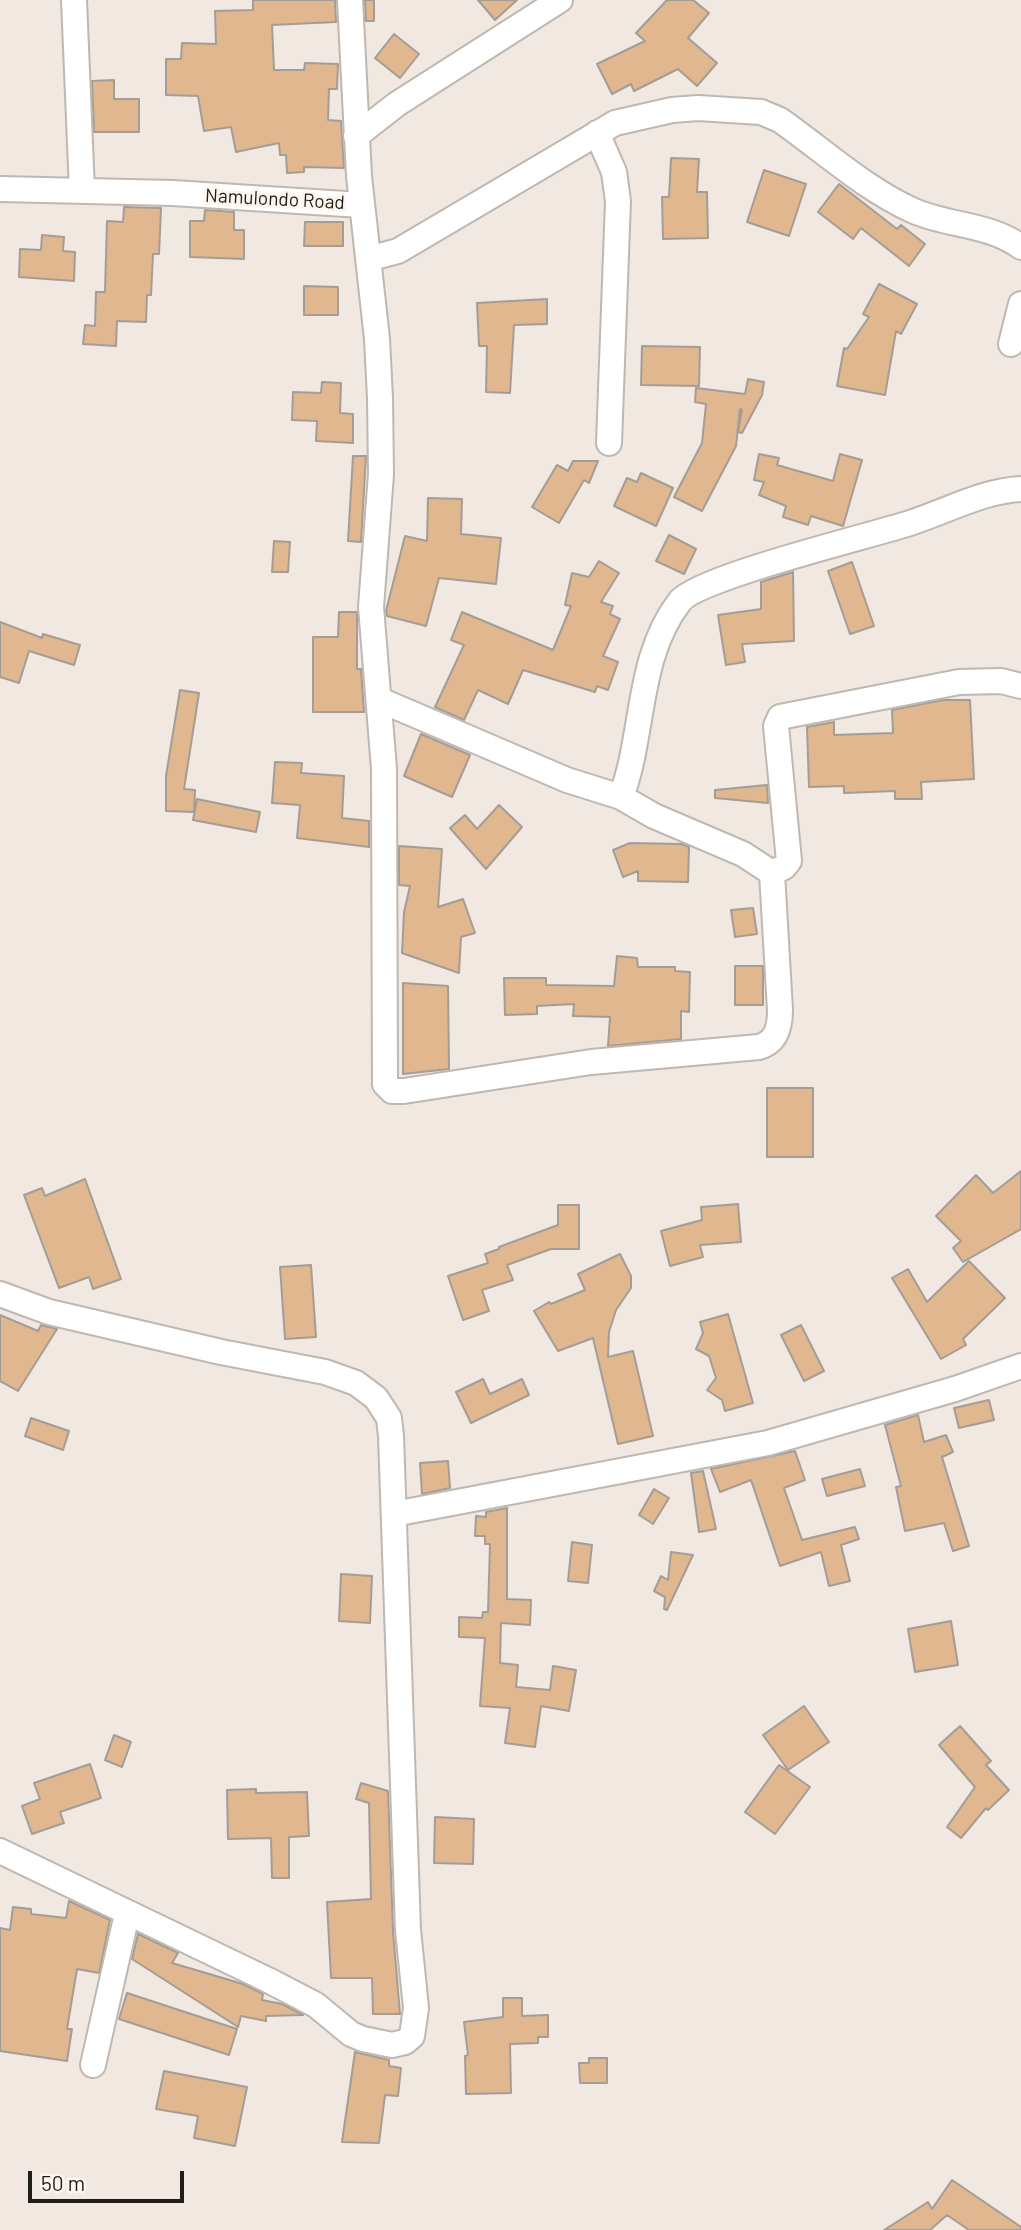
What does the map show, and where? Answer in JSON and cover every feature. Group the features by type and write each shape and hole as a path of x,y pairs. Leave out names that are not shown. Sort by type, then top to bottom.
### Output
{"street":[{"path":"74,0 82,191"},
{"name":"Namulondo Road","path":"0,189 361,205 350,0"},
{"path":"356,136 397,104 546,4"},
{"path":"368,258 398,251 615,123 671,110 731,108 761,112 788,126 889,199 916,212 1008,238 1021,247"},
{"path":"597,133 614,172 618,201 608,443"},
{"path":"361,205 380,398 381,474 371,607 384,769 386,1084 391,1091 591,1062 766,1045 776,1034 780,1010 772,873"},
{"path":"1011,344 1021,304"},
{"path":"621,797 631,766 648,668 681,599 699,588 760,567 912,522 974,499 1021,489"},
{"path":"772,873 785,867 789,861 776,726 780,717 959,681 1001,681 1021,686"},
{"path":"380,700 567,780 621,797 654,816 743,854 772,873"},
{"path":"0,1294 49,1312 221,1352 325,1372 356,1383 376,1398 389,1418 408,1930 416,2008 412,2036 405,2042 392,2045 351,2034 316,2005 0,1851"},
{"path":"394,1514 768,1443 1021,1366"},
{"path":"93,2065 127,1914"}],"building":[{"path":"253,0 335,0 336,22 272,25 274,70 304,70 305,63 338,64 337,89 329,89 328,120 341,121 344,168 304,167 304,172 287,173 286,155 280,155 279,143 236,152 231,127 204,131 198,96 166,95 166,59 181,59 182,43 216,44 215,11 253,10"},
{"path":"365,0 374,0 374,21 366,21"},
{"path":"478,0 517,0 495,20"},
{"path":"667,0 693,0 709,13 688,38 717,63 697,86 678,69 634,91 631,84 612,94 597,64 645,41 636,33"},
{"path":"394,34 419,54 400,78 375,58"},
{"path":"114,80 114,99 139,99 139,132 94,132 92,81"},
{"path":"671,158 699,159 697,192 707,192 708,238 663,239 662,197 669,197"},
{"path":"764,170 806,184 789,236 747,222"},
{"path":"839,184 897,229 901,225 925,244 909,266 861,228 853,239 818,212"},
{"path":"124,207 161,208 159,254 153,254 151,295 147,295 146,322 117,321 116,346 83,344 85,325 95,326 96,292 105,292 107,221 123,222"},
{"path":"205,210 234,212 234,230 244,230 244,259 190,257 190,221 204,221"},
{"path":"305,222 343,222 343,246 304,246"},
{"path":"42,235 64,237 63,251 75,252 74,281 19,277 20,249 41,250"},
{"path":"879,284 917,304 901,334 896,331 885,395 837,386 844,348 847,349 869,317 863,314"},
{"path":"304,286 338,287 338,315 304,315"},
{"path":"547,299 547,324 514,325 510,393 486,392 487,346 479,346 477,303"},
{"path":"642,346 700,347 699,386 641,385"},
{"path":"748,379 764,382 762,395 742,433 738,432 740,409 736,446 702,511 674,497 702,443 706,404 695,402 696,388 745,394"},
{"path":"322,382 341,383 340,413 353,414 353,443 316,441 317,421 292,420 293,392 321,393"},
{"path":"759,454 779,458 777,465 833,481 840,454 862,460 843,526 811,516 808,525 783,517 786,506 759,495 764,482 754,480"},
{"path":"353,456 366,456 361,542 348,541"},
{"path":"573,461 598,461 589,483 584,480 559,523 532,507 557,465 568,471"},
{"path":"641,473 673,488 656,526 614,506 627,478 637,482"},
{"path":"428,498 462,499 461,534 501,538 496,584 439,578 426,626 387,616 386,611 405,536 427,541"},
{"path":"669,535 696,549 684,574 656,561"},
{"path":"274,541 290,542 288,572 272,572"},
{"path":"599,561 619,573 601,602 613,606 610,614 620,619 603,656 618,662 608,690 597,686 595,692 523,670 508,704 478,690 464,720 435,707 464,645 451,640 462,612 553,650 571,606 565,605 572,573 589,577"},
{"path":"852,562 874,626 850,634 828,571"},
{"path":"793,572 794,641 742,644 745,662 726,665 718,615 761,609 761,582"},
{"path":"339,612 357,612 357,669 361,669 364,712 313,712 313,637 338,637"},
{"path":"0,622 42,638 43,634 80,645 74,665 29,651 19,683 0,677"},
{"path":"180,690 199,693 184,789 195,790 194,812 166,811 166,776"},
{"path":"943,700 970,700 974,779 921,782 922,799 895,799 895,791 844,793 844,786 809,787 807,727 834,722 834,735 893,733 892,710"},
{"path":"421,734 470,755 452,797 404,776"},
{"path":"275,762 302,763 301,773 344,776 342,818 369,821 369,847 297,838 300,805 272,803"},
{"path":"767,785 768,803 715,798 715,790"},
{"path":"197,799 260,812 256,832 193,820"},
{"path":"499,805 522,827 486,869 450,828 465,815 477,829"},
{"path":"630,843 682,844 689,847 688,882 638,881 638,871 623,877 613,850"},
{"path":"399,846 442,849 438,907 463,899 475,933 461,937 459,973 402,953 404,912 410,886 399,885"},
{"path":"753,908 757,934 735,937 731,910"},
{"path":"617,956 637,958 638,967 675,967 675,971 690,972 689,1012 681,1011 681,1039 608,1046 610,1017 573,1016 574,1004 537,1006 537,1014 505,1015 504,978 546,978 546,985 614,986"},
{"path":"735,966 763,966 763,1005 735,1005"},
{"path":"403,983 448,986 449,1069 403,1074"},
{"path":"767,1088 813,1088 813,1157 767,1157"},
{"path":"1021,1171 1021,1229 963,1262 953,1248 961,1241 936,1216 976,1175 993,1193"},
{"path":"85,1179 121,1279 93,1289 89,1277 59,1288 24,1195 42,1188 45,1196"},
{"path":"738,1204 741,1242 700,1245 703,1257 670,1266 661,1231 702,1220 701,1207"},
{"path":"558,1205 579,1205 579,1249 551,1249 507,1265 513,1280 482,1290 489,1311 463,1320 448,1276 488,1263 485,1254 558,1225"},
{"path":"620,1254 631,1276 631,1288 616,1310 609,1332 608,1357 633,1351 653,1436 618,1444 593,1338 558,1351 534,1311 549,1302 551,1304 585,1290 578,1274"},
{"path":"969,1261 1005,1298 963,1339 966,1345 941,1359 892,1278 908,1269 927,1302"},
{"path":"311,1265 316,1337 285,1339 280,1267"},
{"path":"728,1314 753,1403 725,1411 722,1400 707,1390 716,1378 709,1356 696,1349 703,1333 700,1322"},
{"path":"0,1315 38,1331 41,1325 57,1329 18,1391 0,1381"},
{"path":"801,1325 824,1371 804,1381 781,1335"},
{"path":"483,1379 490,1394 522,1379 529,1395 471,1423 456,1392"},
{"path":"989,1400 994,1420 959,1428 954,1408"},
{"path":"918,1415 924,1442 946,1435 953,1452 942,1457 969,1546 953,1551 944,1523 905,1531 896,1487 901,1486 885,1425"},
{"path":"31,1418 69,1431 63,1450 25,1436"},
{"path":"795,1451 805,1480 784,1488 802,1540 855,1527 859,1539 841,1545 850,1581 829,1586 821,1552 780,1566 751,1480 720,1492 711,1469"},
{"path":"448,1461 450,1488 422,1494 420,1463"},
{"path":"860,1469 865,1486 827,1496 822,1479"},
{"path":"703,1471 716,1529 699,1532 691,1473"},
{"path":"654,1489 669,1498 653,1524 639,1515"},
{"path":"507,1508 507,1599 531,1600 530,1625 501,1623 500,1663 518,1665 516,1687 550,1690 553,1666 576,1670 569,1711 541,1706 535,1747 505,1743 510,1708 480,1706 485,1638 459,1637 459,1617 482,1618 483,1612 488,1612 490,1544 485,1544 485,1536 475,1536 476,1516 486,1517 486,1512"},
{"path":"572,1542 592,1545 588,1583 568,1581"},
{"path":"671,1552 693,1555 667,1610 664,1609 665,1597 654,1591 661,1576 668,1580"},
{"path":"341,1574 372,1576 370,1623 339,1621"},
{"path":"951,1621 958,1665 915,1672 908,1629"},
{"path":"804,1706 829,1742 788,1770 763,1735"},
{"path":"960,1726 991,1761 986,1765 1009,1790 988,1810 986,1808 961,1838 947,1827 975,1787 939,1745"},
{"path":"114,1735 131,1742 122,1767 105,1760"},
{"path":"90,1764 101,1798 60,1812 64,1823 32,1834 22,1806 40,1799 34,1783"},
{"path":"779,1765 810,1787 775,1834 745,1812"},
{"path":"361,1783 388,1791 393,1931 400,2014 373,2014 372,1978 331,1978 327,1902 371,1899 369,1803 356,1799"},
{"path":"256,1789 256,1793 307,1792 309,1836 289,1837 289,1878 272,1878 271,1838 228,1839 227,1790"},
{"path":"435,1817 474,1819 473,1864 434,1863"},
{"path":"69,1901 110,1920 99,1973 77,1969 67,2029 72,2029 67,2061 0,2051 0,1928 10,1930 13,1907 31,1909 31,1914 66,1918"},
{"path":"138,1934 178,1953 172,1963 243,1984 263,1994 262,2000 282,2004 303,2015 266,2016 266,2021 241,2016 238,2027 132,1959"},
{"path":"127,1993 237,2029 229,2055 119,2019"},
{"path":"503,1998 522,1998 522,2016 548,2015 548,2037 538,2037 538,2043 510,2044 511,2093 466,2094 465,2056 468,2055 464,2022 503,2017"},
{"path":"355,2052 389,2060 389,2066 401,2068 398,2096 385,2095 379,2143 342,2142"},
{"path":"589,2058 607,2058 607,2083 580,2083 579,2063 589,2063"},
{"path":"164,2071 247,2087 235,2146 194,2138 198,2116 156,2109"},
{"path":"952,2180 1021,2227 1021,2230 969,2230 947,2215 930,2230 884,2230 928,2202 932,2209"}]}
